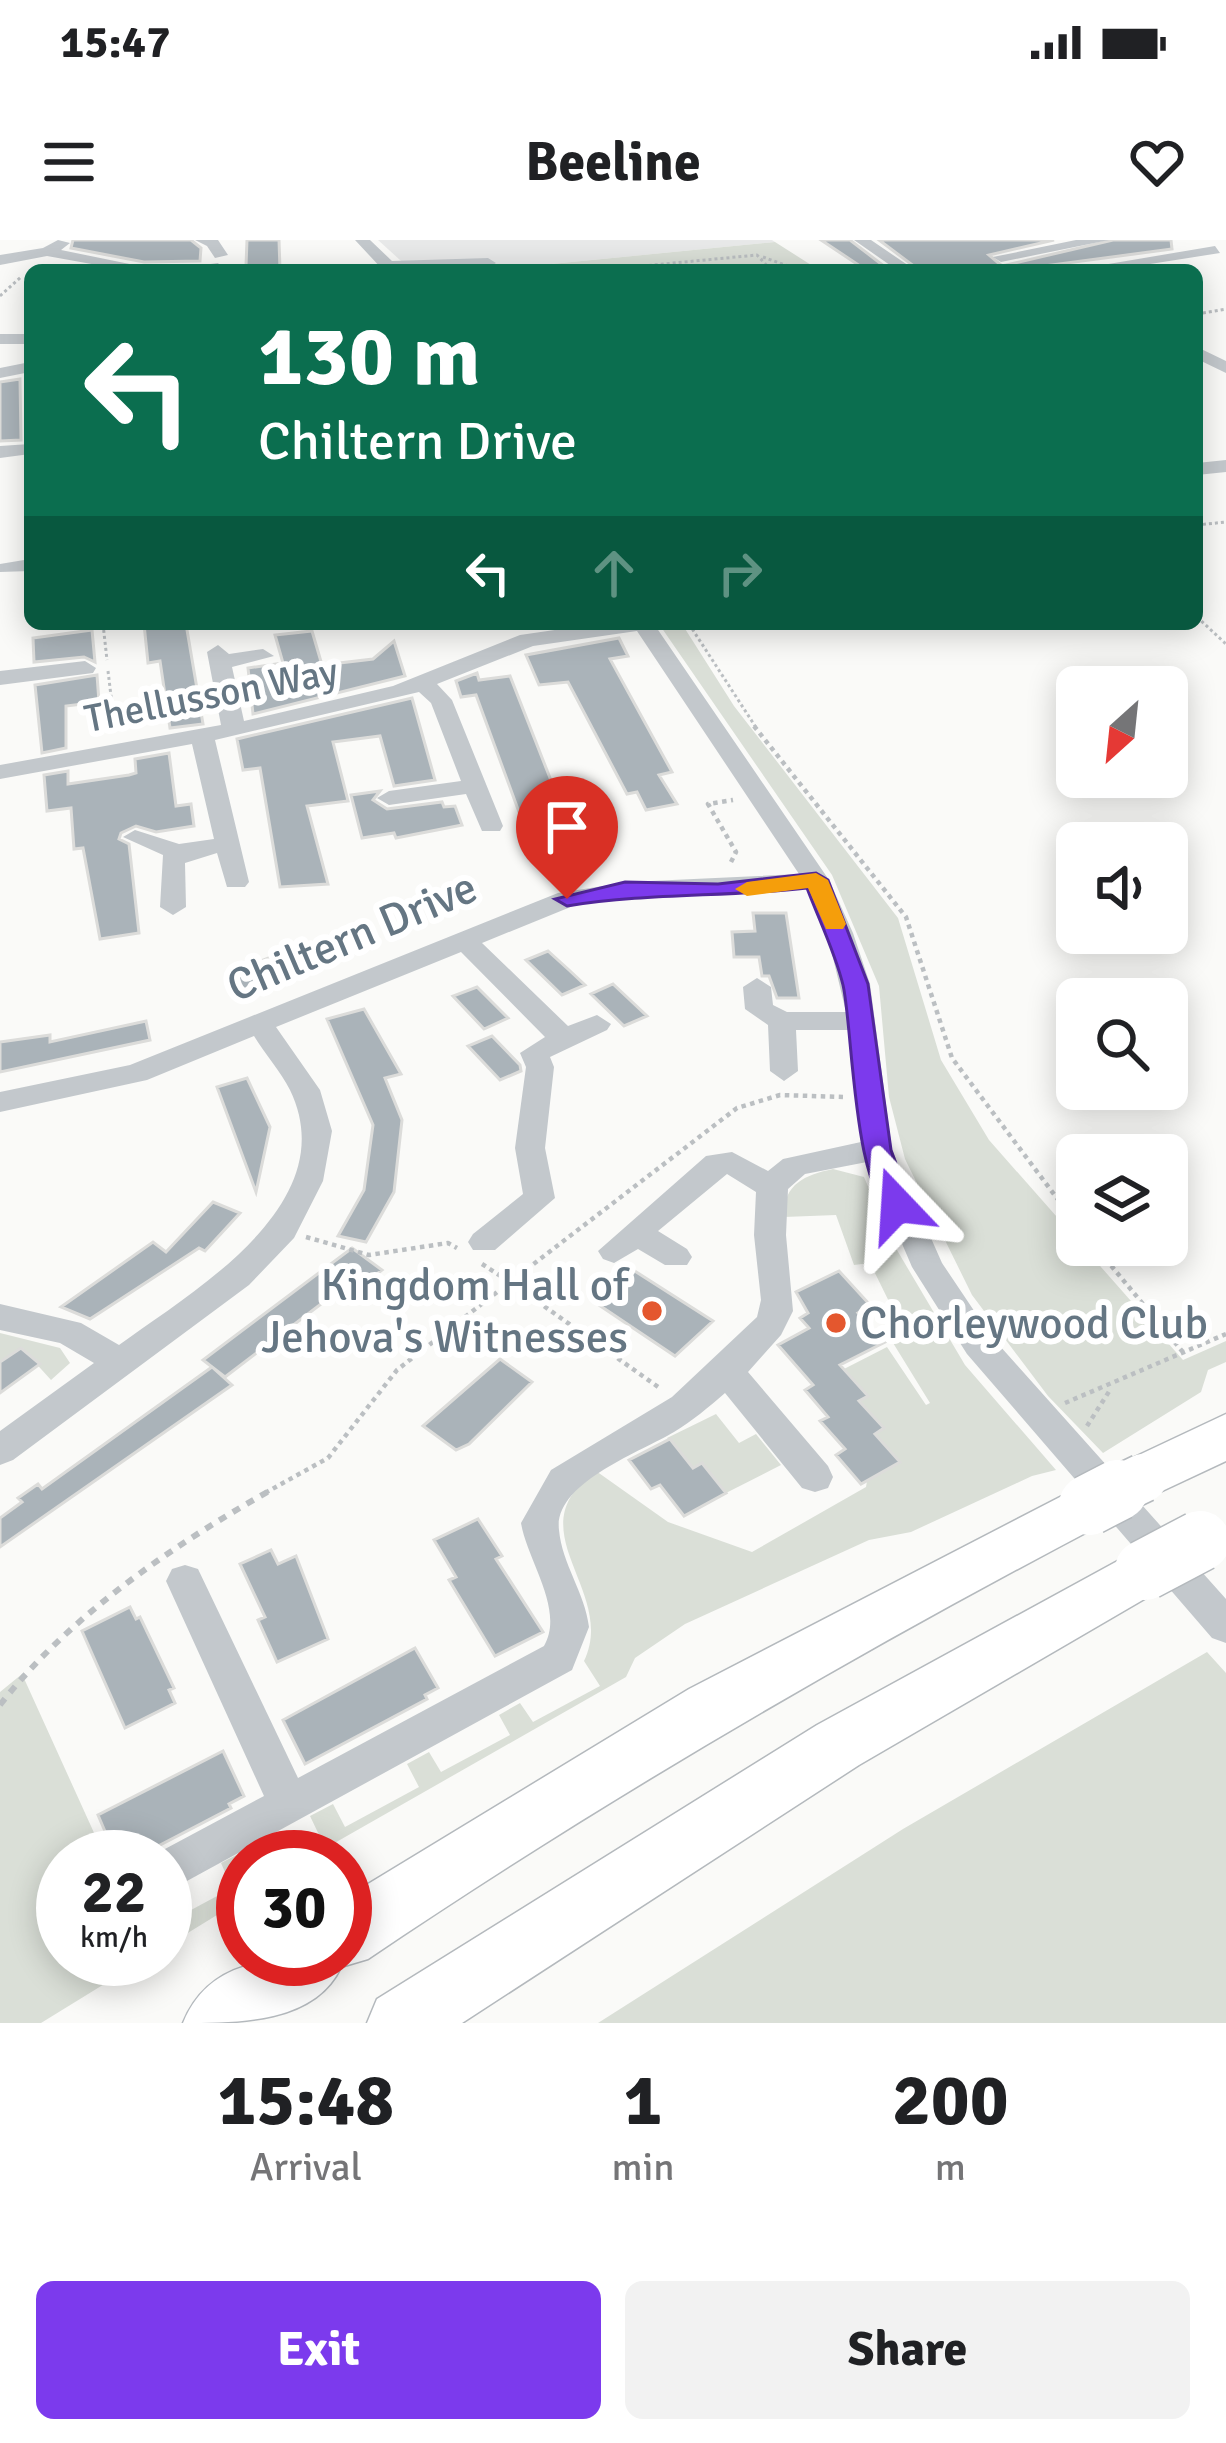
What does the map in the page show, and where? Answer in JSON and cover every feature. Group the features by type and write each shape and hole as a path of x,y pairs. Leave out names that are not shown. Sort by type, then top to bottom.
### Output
{"highway":[{"path":"372,1918 1080,1478 1143,1478 1226,1436"},
{"path":"401,2023 838,1744 1213,1535"},
{"path":"217,2023 271,1986"}],"street":[{"path":"46,252 66,240"},
{"path":"202,240 213,243 219,261"},
{"path":"362,240 386,264"},
{"path":"861,240 898,264"},
{"path":"1001,257 1032,245 1102,240"},
{"path":"1193,240 1221,253"},
{"path":"1032,245 1065,264"},
{"path":"0,260 46,252 116,264"},
{"path":"1153,264 1221,253"},
{"path":"468,264 488,263"},
{"path":"7,568 24,566"},
{"name":"Thellusson Way","path":"0,772 234,730 424,683 529,640 600,630"},
{"path":"646,630 816,880 840,933 860,1021 877,1150 928,1267 1080,1478 1226,1626"},
{"path":"234,730 219,657 263,656"},
{"name":"Thellusson Way","path":"0,678 85,668"},
{"path":"424,683 441,700 491,826"},
{"path":"202,735 223,844 236,882"},
{"path":"389,798 474,786"},
{"path":"135,837 180,853 223,844"},
{"path":"173,907 169,865 180,853"},
{"name":"Chiltern Drive","path":"0,1102 137,1073 538,909 599,892 718,891 816,880"},
{"path":"464,940 564,1039"},
{"path":"757,986 759,1009 782,1021 860,1021"},
{"path":"782,1021 784,1071"},
{"path":"0,1450 238,1276 283,1230 308,1181 317,1131 305,1090 259,1024"},
{"path":"539,1198 530,1148 540,1067 534,1052 597,1024"},
{"path":"192,1858 566,1650 571,1624 540,1540 543,1508 571,1471 685,1407 776,1313 766,1212 771,1186 789,1168 877,1150"},
{"path":"676,1257 625,1242 717,1164 732,1163 771,1186"},
{"path":"476,1252 565,1176"},
{"path":"0,1317 68,1332 120,1362"},
{"path":"725,1368 815,1477"},
{"path":"184,1581 290,1806"}],"path":[{"path":"664,264 758,255 783,264"},
{"path":"758,255 766,264"},
{"path":"1203,623 1226,644"},
{"path":"104,630 117,750"},
{"path":"693,630 738,706 906,917 952,1058 1056,1197"},
{"path":"718,891 736,852 708,804 756,797"},
{"path":"0,1705 28,1669 188,1537 328,1458 397,1370 737,1108 780,1095 868,1097"},
{"path":"283,1230 369,1255 448,1243 476,1252 510,1282 685,1407"},
{"path":"1112,1266 1184,1353"},
{"path":"1037,1413 1112,1386 1226,1334"},
{"path":"1080,1478 1112,1386"}],"shaded area":[{"path":"378,240 775,242 551,264 404,264"},
{"path":"775,242 810,264 551,264"},
{"path":"663,630 686,630 734,706 898,918 941,1060 989,1140 1056,1216 1056,1266 1100,1266 1183,1360 1226,1341 1226,1362 1208,1370 1201,1392 1103,1453 1048,1396 972,1295 905,1159 889,1097 879,986 832,875"},
{"path":"833,1169 864,1177 891,1240 965,1365 1056,1470 1032,1476 911,1532 869,1540 685,1624 635,1658 626,1677 357,1830 317,1830 310,1816 333,1804 345,1827 419,1787 407,1764 429,1752 441,1772 510,1735 499,1715 520,1703 533,1722 600,1686 584,1661 591,1635 589,1610 565,1538 564,1516 573,1493 596,1471 668,1522 752,1552 866,1487 875,1434 884,1428 859,1400 844,1369 887,1347 926,1405 930,1403 890,1338 904,1332 870,1263 854,1265 836,1215 784,1217 787,1196 813,1174"},
{"path":"0,1333 60,1348 70,1363 51,1380 22,1348 0,1362"},
{"path":"716,1414 739,1443 756,1434 781,1465 726,1493 703,1463 692,1468 667,1438"},
{"path":"1207,1652 1226,1673 1226,2023 598,2023 903,1829"},
{"path":"22,1674 93,1830 36,1830 36,1986 101,1986 41,2023 0,2023 0,1692"},
{"path":"216,1897 216,1916 192,1930 192,1909"}],"building":[{"path":"73,240 191,240 201,248 200,261 144,262 71,248"},
{"path":"247,240 279,240 280,264 246,264"},
{"path":"821,240 850,240 881,264 857,264"},
{"path":"879,240 1054,240 989,255 1000,264 911,264"},
{"path":"1113,240 1171,240 1172,249 1059,264 1011,264"},
{"path":"20,379 21,440 0,441 0,382"},
{"path":"92,630 95,662 84,657 34,662 33,638"},
{"path":"145,630 187,630 203,724 170,728 160,661 148,663"},
{"path":"312,631 322,665 373,659 394,641 405,676 253,714 248,668 283,663 275,635"},
{"path":"619,638 628,656 610,659 672,772 659,775 677,804 646,810 637,792 627,794 568,682 539,685 526,655"},
{"path":"477,673 479,680 510,676 561,806 554,807 560,823 529,828 519,812 476,695 461,697 456,681"},
{"path":"97,675 99,702 66,706 66,748 42,753 35,685"},
{"path":"412,698 435,780 394,786 380,736 333,742 348,801 307,806 328,884 280,887 260,768 243,770 237,739"},
{"path":"169,753 176,806 191,804 194,826 156,832 136,826 121,833 119,839 129,844 139,933 100,939 83,848 74,849 71,808 47,811 44,775 68,771 68,784 129,775 136,773 135,759"},
{"path":"380,791 373,800 387,809 442,802 444,807 455,806 462,825 396,838 394,833 362,838 351,795"},
{"path":"753,913 786,913 799,998 777,998 769,976 762,976 759,957 734,957 732,932 755,931"},
{"path":"548,951 585,985 562,995 526,960"},
{"path":"284,952 300,970 245,991 230,973"},
{"path":"613,984 647,1016 624,1026 591,994"},
{"path":"477,987 508,1018 484,1029 453,996"},
{"path":"364,1009 401,1074 385,1078 402,1120 394,1192 366,1242 338,1236 364,1190 373,1125 327,1019"},
{"path":"146,1021 150,1040 0,1072 0,1042 50,1035 50,1042"},
{"path":"492,1036 521,1071 500,1080 468,1046"},
{"path":"247,1078 270,1127 256,1192 217,1087"},
{"path":"213,1202 240,1213 205,1251 199,1248 90,1319 61,1307 153,1242 166,1252"},
{"path":"352,1248 382,1270 358,1289 350,1282 225,1377 203,1360"},
{"name":"Kingdom Hall of Jehova's Witnesses","path":"630,1268 713,1321 675,1356 593,1301"},
{"path":"839,1271 871,1306 858,1313 885,1342 840,1365 868,1396 859,1401 884,1428 875,1434 900,1462 861,1484 836,1455 845,1449 820,1421 828,1417 805,1390 813,1385 778,1345 809,1328 800,1318 808,1313 796,1292"},
{"path":"21,1348 40,1364 0,1393 0,1362"},
{"path":"500,1359 532,1382 469,1444 456,1450 423,1426"},
{"path":"212,1367 232,1385 0,1547 0,1518 22,1502 18,1498 38,1484 42,1489"},
{"path":"670,1439 693,1468 702,1463 726,1493 684,1516 660,1485 651,1489 629,1460"},
{"path":"478,1519 502,1556 496,1559 543,1632 495,1656 449,1580 456,1577 434,1540"},
{"path":"271,1550 278,1564 296,1556 328,1639 277,1662 258,1620 265,1617 240,1564"},
{"path":"130,1607 136,1619 140,1617 174,1688 169,1690 175,1703 125,1728 82,1631"},
{"path":"415,1648 438,1688 425,1695 427,1699 305,1764 283,1720"},
{"path":"223,1751 244,1796 189,1830 104,1830 98,1815"}],"slow traffic":[{"path":"747,889 816,880 834,924"}],"place":[{"name":"Kingdom Hall of Jehova's Witnesses","path":"652,1311"},
{"name":"Chorleywood Club","path":"836,1323"}],"route":[{"path":"567,899 625,889 718,891 816,880 856,984 877,1150 897,1205"}]}
